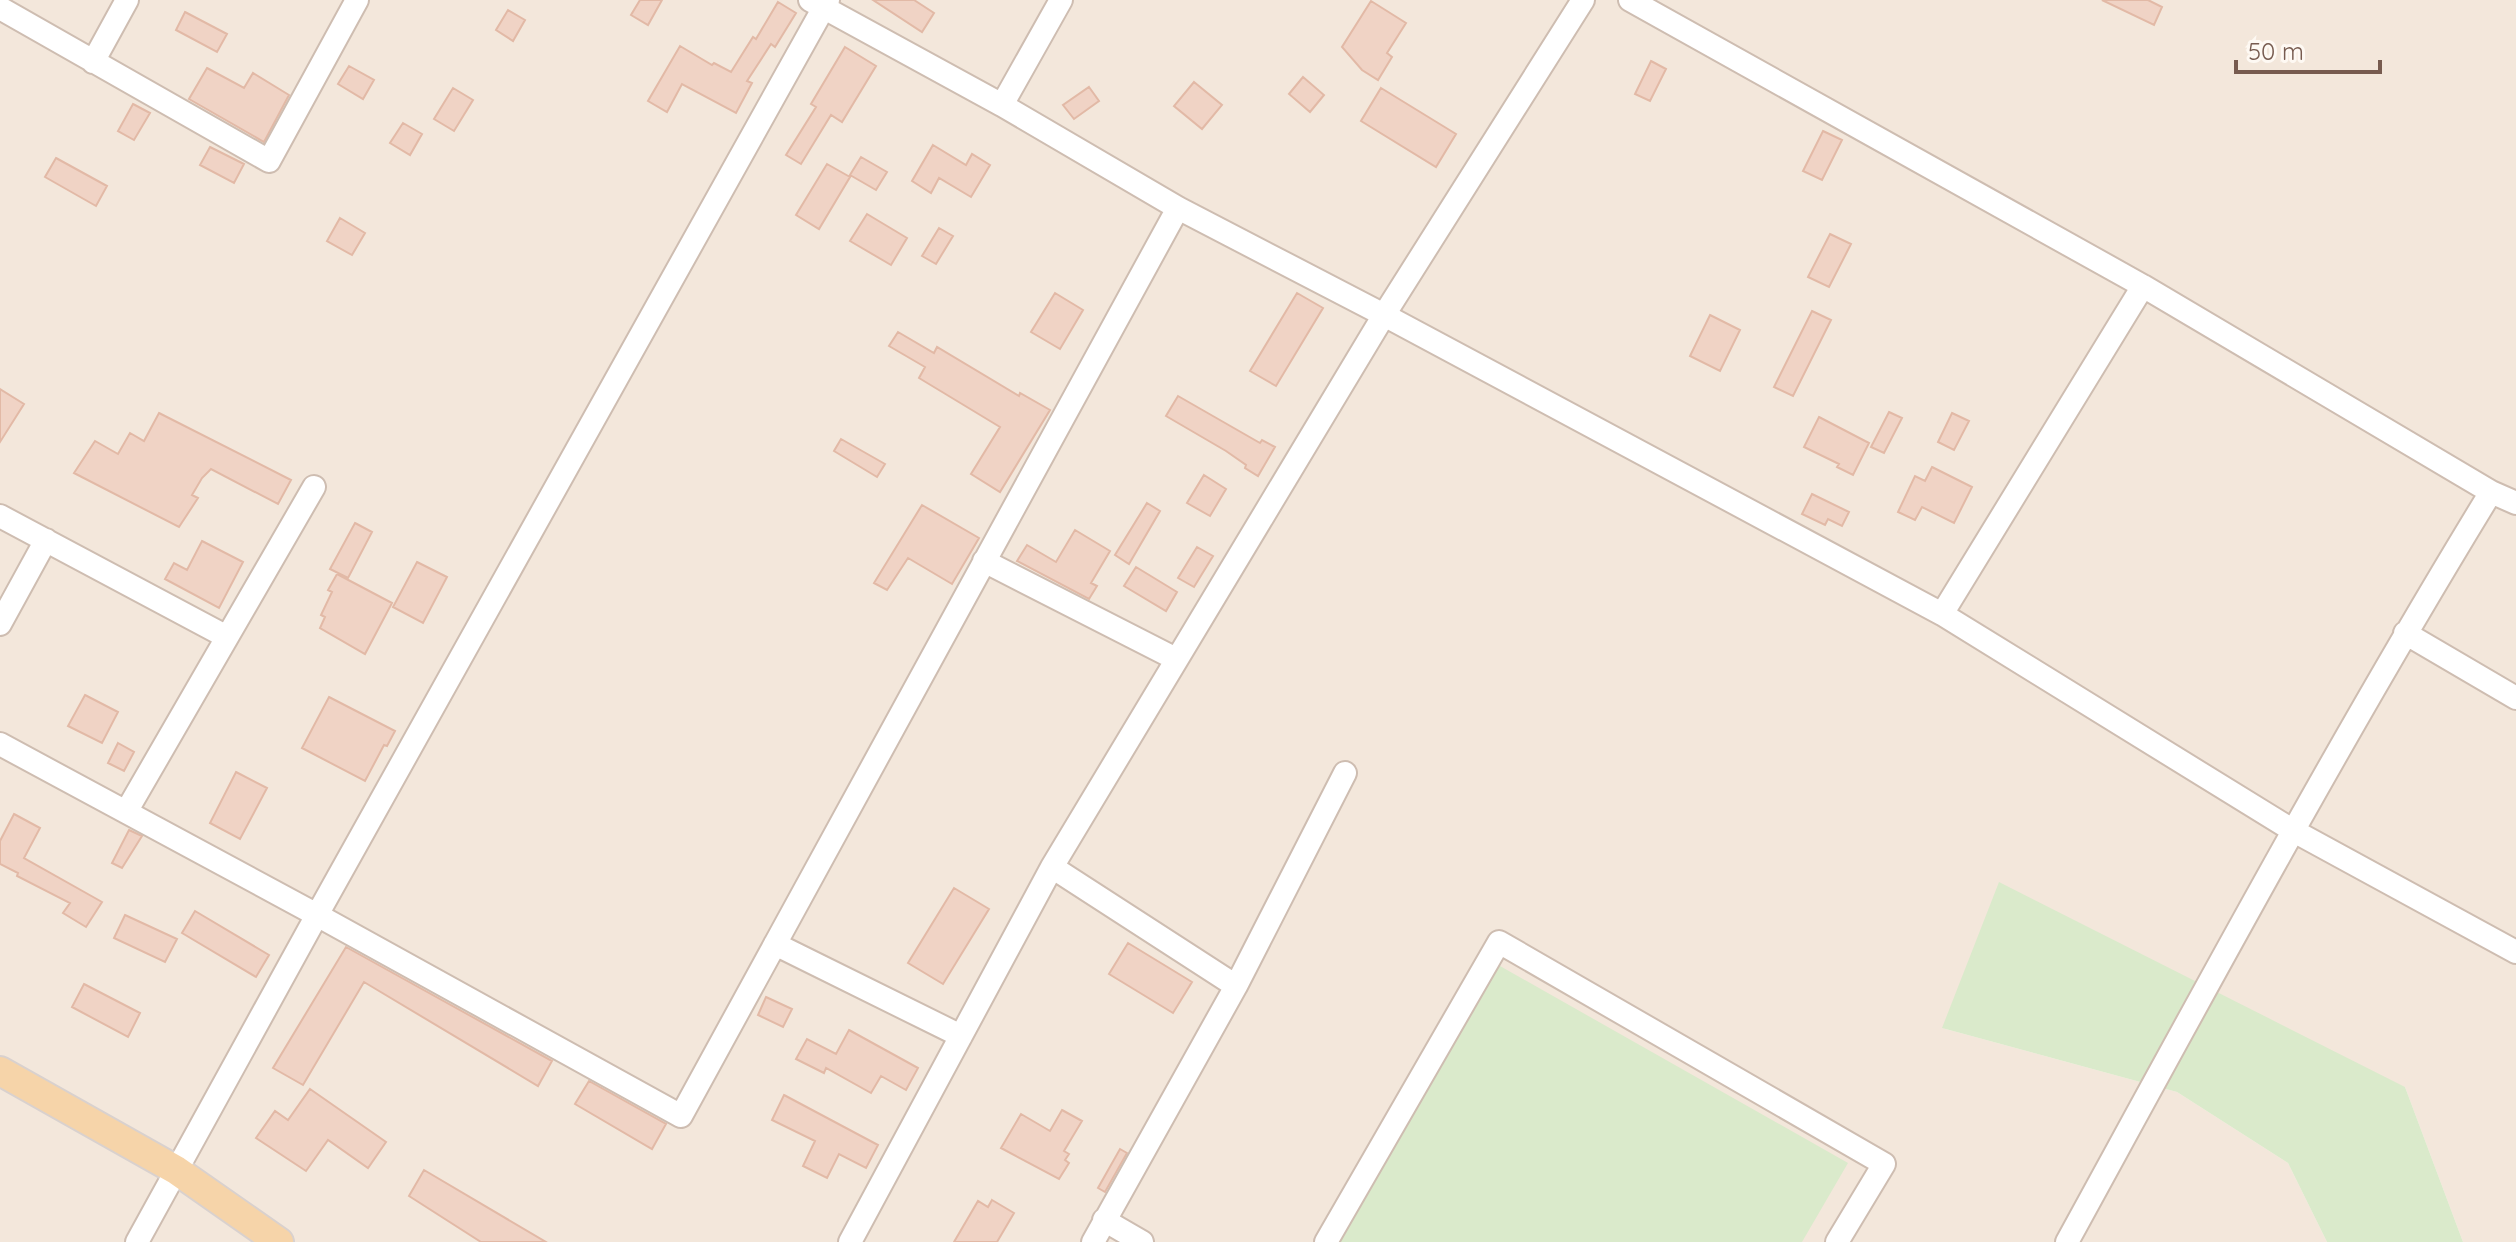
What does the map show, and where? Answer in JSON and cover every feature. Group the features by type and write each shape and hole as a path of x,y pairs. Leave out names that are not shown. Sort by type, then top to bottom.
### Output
{"main road":[{"path":"0,1071 176,1170 279,1242"}],"street":[{"path":"93,62 127,0"},
{"path":"0,8 269,161 357,0"},
{"path":"1002,105 1061,0"},
{"path":"850,1242 1052,867 1384,315 1583,0"},
{"path":"1630,0 2143,286 2491,492 2516,503"},
{"path":"137,1242 821,2 1178,208 1942,614 2292,830 2516,952"},
{"path":"0,744 681,1116 1178,208"},
{"path":"1942,614 2143,286"},
{"path":"126,812 314,487"},
{"path":"2067,1242 2292,830 2405,633 2491,492"},
{"path":"0,516 227,637"},
{"path":"0,624 46,540"},
{"path":"984,561 1176,659"},
{"path":"2405,633 2516,698"},
{"path":"1093,1242 1236,986 1345,773"},
{"path":"1052,867 1236,986"},
{"path":"1326,1242 1499,942 1884,1164 1837,1242"},
{"path":"775,944 961,1036"},
{"path":"1104,1220 1142,1242"}],"shaded area":[{"path":"0,0 2516,0 2516,1242 2463,1242 2405,1087 1942,1028 2177,1092 2288,1163 2327,1242 0,1242"}],"green space":[{"path":"1999,882 2405,1087 2463,1242 2327,1242 2288,1163 2177,1092 1942,1028"},
{"path":"1493,962 1848,1163 1802,1242 1332,1242"}],"building":[{"path":"640,0 662,0 648,25 631,15"},
{"path":"873,0 914,0 934,13 922,32"},
{"path":"2102,0 2148,0 2162,7 2154,25"},
{"path":"1371,1 1406,23 1387,53 1392,57 1378,80 1362,70 1342,47"},
{"path":"778,2 796,13 775,47 771,44 747,81 752,83 736,113 682,84 667,112 648,101 680,46 731,72"},
{"path":"508,10 525,20 513,41 496,30"},
{"path":"185,12 227,34 217,52 176,30"},
{"path":"845,47 876,66 842,122 831,115 801,164 786,155 816,107 811,104"},
{"path":"1651,61 1666,69 1650,101 1635,94"},
{"path":"349,66 374,80 363,99 338,84"},
{"path":"207,68 244,88 253,73 289,95 264,142 189,99"},
{"path":"1303,77 1324,95 1310,112 1289,94"},
{"path":"1194,82 1222,105 1202,129 1174,106"},
{"path":"1089,87 1099,101 1074,119 1063,105"},
{"path":"453,88 473,100 454,131 434,119"},
{"path":"1381,88 1456,134 1436,167 1361,121"},
{"path":"133,104 150,113 134,140 118,131"},
{"path":"403,123 422,134 410,155 390,143"},
{"path":"1823,131 1842,140 1822,180 1803,171"},
{"path":"933,145 966,165 972,154 990,165 971,197 939,178 931,193 912,181"},
{"path":"210,147 244,164 234,183 200,165"},
{"path":"861,157 887,172 876,190 850,175"},
{"path":"56,158 107,186 96,206 45,177"},
{"path":"827,164 850,177 819,229 796,215"},
{"path":"867,214 907,238 891,265 850,241"},
{"path":"340,218 365,233 352,255 327,241"},
{"path":"939,228 953,236 936,264 922,256"},
{"path":"1830,234 1851,244 1829,287 1808,277"},
{"path":"1055,293 1083,310 1060,349 1031,332"},
{"path":"1297,293 1323,308 1276,386 1250,371"},
{"path":"1812,311 1831,320 1793,396 1774,387"},
{"path":"1710,315 1740,330 1720,371 1690,356"},
{"path":"898,332 934,353 937,347 1019,396 1020,393 1050,410 1000,492 971,474 1000,427 919,378 925,367 889,346"},
{"path":"0,389 24,404 0,442"},
{"path":"1178,396 1260,443 1262,440 1275,447 1258,476 1226,451 1166,416"},
{"path":"1889,412 1902,418 1884,453 1871,447"},
{"path":"159,413 291,480 278,504 211,469 192,495 198,498 179,527 74,473 95,441 118,454 130,433 144,441"},
{"path":"1952,413 1969,421 1954,450 1938,442"},
{"path":"1819,417 1869,443 1853,475 1837,467 1839,464 1804,447"},
{"path":"841,439 885,464 877,477 834,451"},
{"path":"1932,467 1972,487 1954,523 1922,507 1915,520 1898,512 1915,476 1925,481"},
{"path":"1204,475 1226,489 1210,516 1187,503"},
{"path":"1812,494 1849,512 1842,526 1828,519 1825,525 1802,514"},
{"path":"1147,503 1160,511 1129,564 1115,555"},
{"path":"922,505 979,538 952,584 908,558 887,590 874,583"},
{"path":"355,523 372,532 348,578 330,569"},
{"path":"1075,530 1110,551 1091,583 1097,586 1089,599 1017,561 1027,545 1056,562"},
{"path":"202,541 243,562 219,608 165,579 174,563 187,570"},
{"path":"1197,547 1213,556 1194,587 1178,578"},
{"path":"417,562 447,577 423,623 393,607"},
{"path":"1136,567 1177,592 1166,611 1124,586"},
{"path":"337,574 392,603 365,654 320,628 325,617 321,615 332,592 328,590"},
{"path":"85,695 118,712 102,743 68,726"},
{"path":"329,697 395,731 365,781 302,748"},
{"path":"118,743 134,752 124,771 108,763"},
{"path":"236,772 267,788 240,839 210,823"},
{"path":"14,814 40,828 24,858 102,902 86,927 63,913 70,903 0,864 0,841"},
{"path":"129,830 142,836 122,868 112,863"},
{"path":"954,888 989,909 943,984 908,963"},
{"path":"195,911 269,955 256,977 182,933"},
{"path":"125,915 177,939 165,962 114,938"},
{"path":"1128,943 1192,982 1173,1013 1109,974"},
{"path":"346,947 552,1061 538,1086 364,982 303,1085 273,1068"},
{"path":"84,984 140,1013 128,1037 72,1007"},
{"path":"766,997 792,1009 783,1027 758,1015"},
{"path":"849,1030 918,1068 906,1090 881,1076 871,1093 826,1068 824,1073 796,1059 807,1039 836,1054"},
{"path":"589,1081 666,1124 652,1149 575,1104"},
{"path":"310,1089 386,1142 368,1168 328,1140 306,1171 256,1138 275,1111 288,1120"},
{"path":"784,1095 878,1145 866,1168 839,1154 827,1178 803,1166 815,1141 772,1120"},
{"path":"1062,1110 1082,1121 1064,1151 1069,1154 1065,1160 1069,1163 1059,1179 1001,1148 1021,1114 1050,1131"},
{"path":"1120,1149 1127,1153 1105,1192 1098,1188"},
{"path":"424,1170 546,1242 481,1242 409,1196"},
{"path":"992,1200 1014,1213 997,1242 954,1242 978,1201 988,1207"}]}
